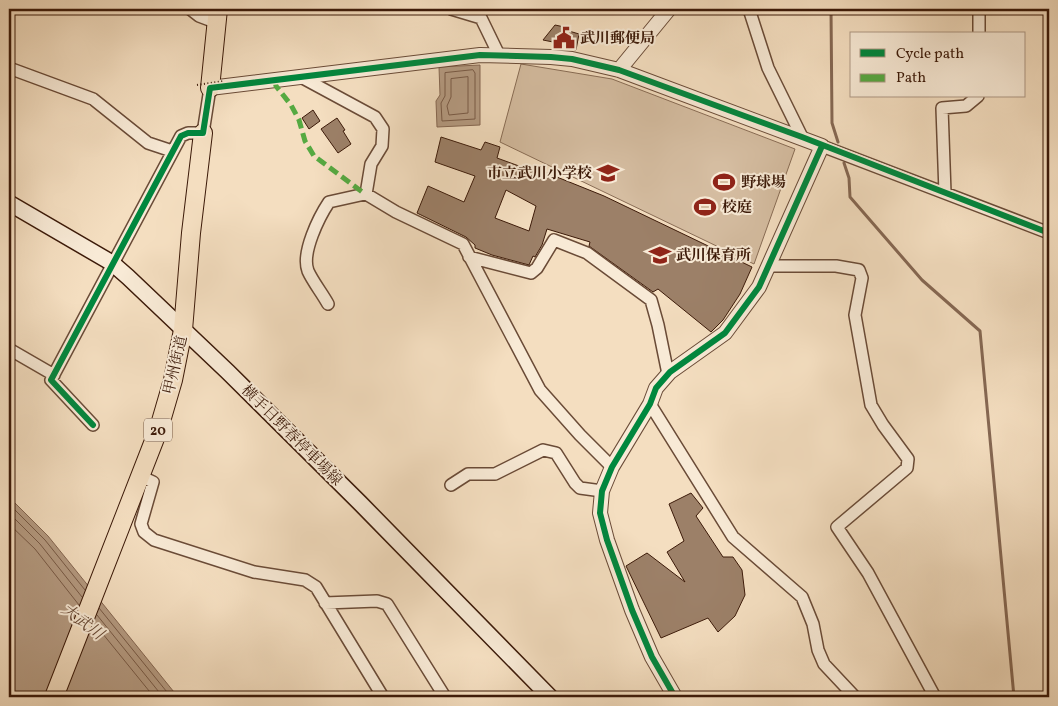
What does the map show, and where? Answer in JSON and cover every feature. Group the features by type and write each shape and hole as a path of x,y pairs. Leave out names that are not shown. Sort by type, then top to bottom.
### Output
{"highway":[{"path":"210,85 216,15"},
{"name":"甲州街道","path":"54,697 159,428 173,380 183,330 203,133"}],"main road":[{"name":"横手日野春停車場線","path":"9,203 112,263 360,503 550,697"}],"street":[{"path":"190,9 198,16 216,15"},
{"path":"451,9 481,18 499,55"},
{"path":"619,70 669,9"},
{"path":"749,9 768,68 802,137"},
{"path":"978,9 979,32"},
{"path":"93,425 52,380 180,136 188,133 203,133 210,85 480,55 572,59 619,70 802,137 1049,233"},
{"path":"9,68 93,99 148,143 172,152"},
{"path":"301,76 375,117 383,129 382,146 371,164 366,194 396,212 463,244 540,390 580,435 612,467"},
{"path":"945,193 942,108 966,106 976,98"},
{"path":"674,697 652,657 632,610 607,540 600,513 602,491 612,467 650,404 656,388 668,374 725,333 758,288 822,146"},
{"path":"328,304 307,269 306,256 319,216 329,202 365,194"},
{"path":"469,257 531,273 537,268 554,240 587,253 651,300 668,374"},
{"path":"768,266 836,266 859,270 862,278 855,315 872,404 883,425 908,459 907,468 837,527 868,573 935,697"},
{"path":"9,349 54,375"},
{"path":"650,404 733,537 802,597 814,624 818,650 824,664 855,697"},
{"path":"451,485 468,474 496,474 543,450 556,453 574,483 580,488 602,491"},
{"path":"140,476 153,482 141,524 144,532 154,540 254,572 305,580 316,587 383,697"},
{"path":"325,603 376,601 387,604 445,697"}],"shaded area":[{"name":"校庭","path":"521,64 612,79 795,149 754,264 500,142"}],"water":[{"path":"480,65 480,125 437,127 436,101 440,95 439,67"},
{"name":"大武川","path":"9,497 48,536 178,697 18,697 9,683"}],"building":[{"path":"555,25 569,28 569,31 579,34 576,50 557,46 558,43 543,40"},
{"path":"313,110 320,121 309,129 302,118"},
{"path":"337,118 351,144 338,153 321,129"},
{"path":"441,137 481,150 485,142 500,147 497,158 541,174 542,171 604,196 752,267 740,294 723,320 711,332 658,289 653,292 589,246 590,242 547,229 542,245 535,257 533,256 529,265 492,255 475,248 475,245 466,237 417,213 428,186 464,202 475,176 435,162","holes":["506,190 536,206 529,231 495,218"]},
{"path":"691,493 703,508 696,516 723,557 733,557 742,570 745,595 735,616 718,632 708,618 661,638 626,566 647,553 685,582 667,552 684,541 669,504"}],"waterway":[{"path":"831,9 832,123 838,142"},
{"path":"844,163 849,178 850,197 922,280 980,331 1014,697"}],"marked path":[{"path":"275,81 276,86 291,105 299,120 305,141 314,156 365,194"}],"cycle path":[{"path":"93,425 51,380 181,136 188,133 203,133 210,88 480,55 572,59 619,70 802,137 1049,233"},
{"path":"675,697 652,657 632,610 607,540 600,513 602,491 612,467 650,404 656,388 670,372 725,333 759,287 822,146"}],"place":[{"name":"武川郵便局","path":"564,38"},
{"name":"市立武川小学校","path":"608,173"},
{"name":"野球場","path":"724,182"},
{"name":"校庭","path":"705,207"},
{"name":"武川保育所","path":"660,255"}]}
